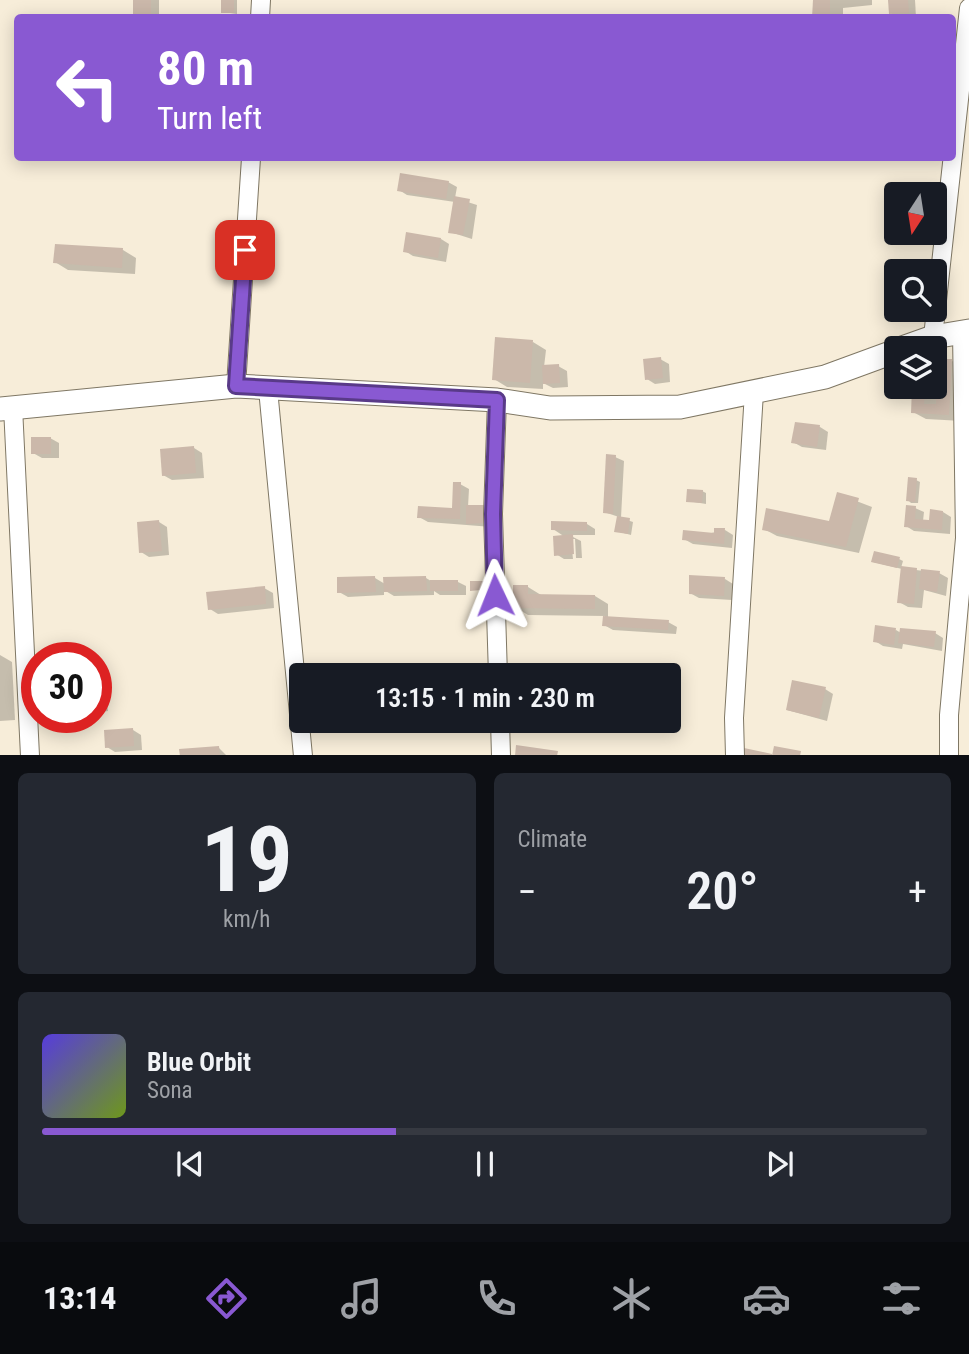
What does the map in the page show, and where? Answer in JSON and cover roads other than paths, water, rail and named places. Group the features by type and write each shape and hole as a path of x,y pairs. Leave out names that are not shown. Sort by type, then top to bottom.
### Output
{"street":[{"path":"956,127 969,8"},
{"path":"236,386 251,161"},
{"path":"933,336 952,161"},
{"path":"938,336 966,331 965,538 949,715 949,755"},
{"path":"30,755 6,408 236,386 497,400 550,408 680,407 825,377 884,355"},
{"path":"268,389 303,755"},
{"path":"734,755 754,392"},
{"path":"497,400 493,514 498,663"},
{"path":"500,733 501,755"}]}
